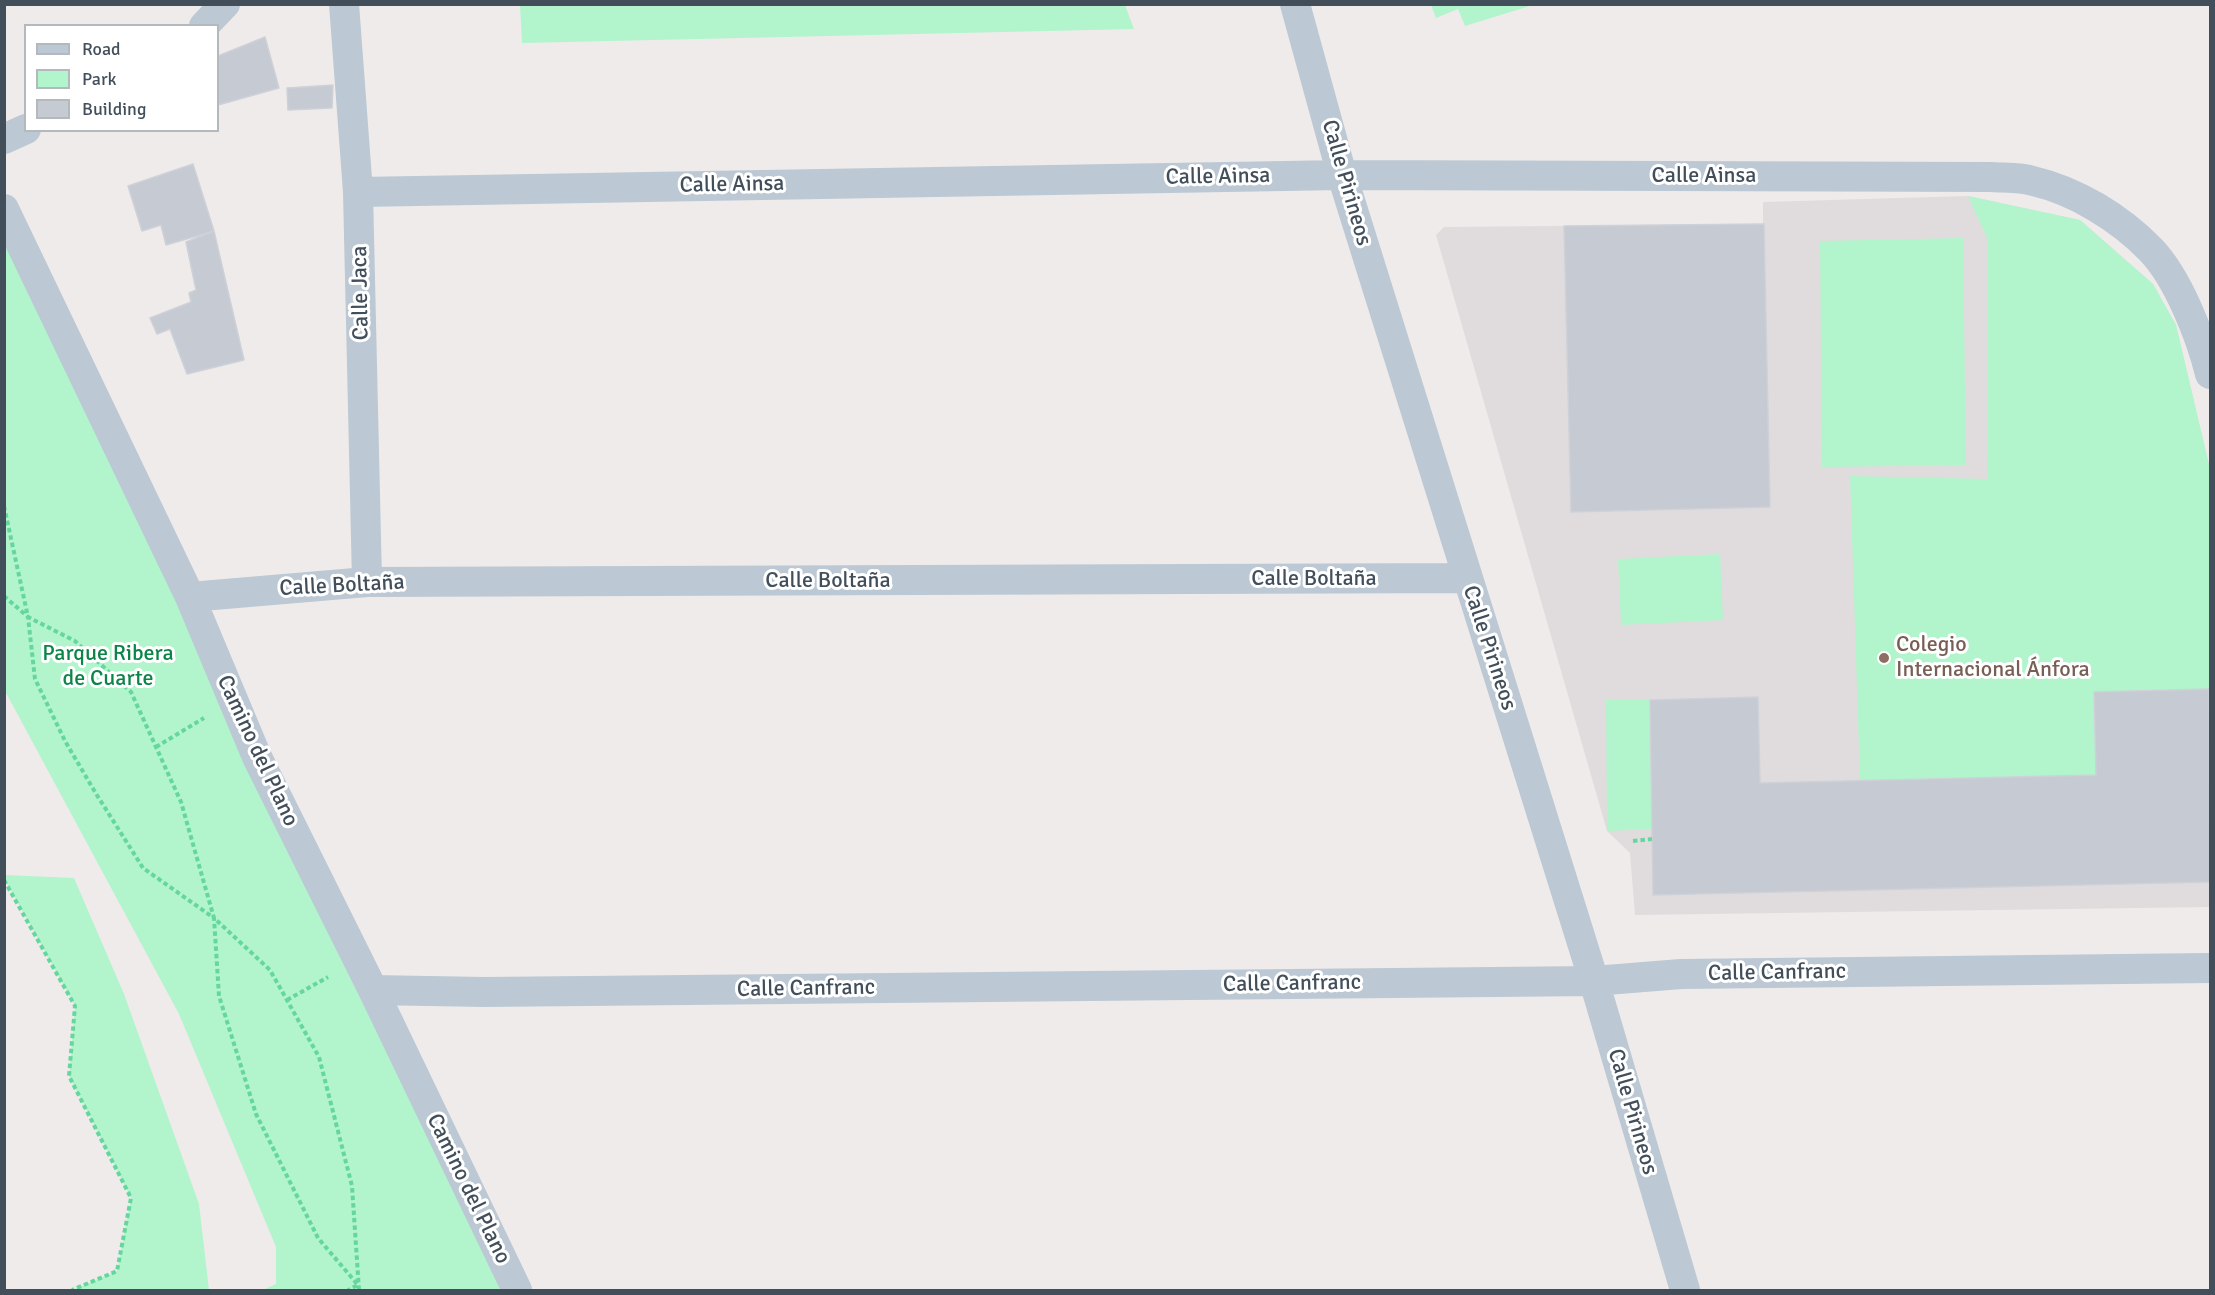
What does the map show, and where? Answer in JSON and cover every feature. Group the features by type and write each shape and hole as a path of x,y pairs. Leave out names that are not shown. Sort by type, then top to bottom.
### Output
{"street":[{"path":"206,24 225,4"},
{"name":"Calle Jaca","path":"344,4 358,192 367,582"},
{"name":"Calle Pirineos","path":"1295,4 1342,175 1594,981 1685,1290"},
{"path":"4,139 24,130"},
{"name":"Calle Ainsa","path":"358,192 1342,175 1992,177 2032,180 2075,195 2118,222 2152,251 2179,291 2204,350 2211,374"},
{"name":"Camino del Plano","path":"4,209 190,597 257,757 373,990 517,1290"},
{"name":"Calle Boltaña","path":"190,597 367,582 1467,578"},
{"name":"Calle Canfranc","path":"373,990 484,992 1594,981 1681,974 2211,968"}],"path":[{"path":"4,506 28,618 35,679 65,741 142,868 214,918 270,970 319,1057 352,1186 359,1288"},
{"path":"4,596 28,618 75,641 131,692 181,802 214,918 219,996 256,1114 318,1238 359,1288"},
{"path":"156,747 188,726 233,702"},
{"path":"1633,841 1652,839"},
{"path":"4,880 75,1006 69,1076 131,1198 117,1271 72,1290"},
{"path":"287,1000 320,983 356,956"},
{"path":"348,1290 359,1288"}],"shaded area":[{"name":"Colegio Internacional Ánfora","path":"1968,196 2080,220 2153,284 2176,325 2210,469 2210,907 1635,915 1630,853 1607,831 1436,235 1444,227 1763,224 1763,202"}],"green space":[{"path":"1431,4 1533,5 1465,26 1458,9 1436,18"},
{"path":"520,5 1125,5 1134,29 522,43"},
{"path":"1968,196 2080,220 2153,284 2176,325 2210,469 2210,689 2094,692 2096,775 1860,781 1850,476 1987,479 1988,240"},
{"name":"Parque Ribera de Cuarte","path":"4,213 517,1290 263,1290 276,1284 276,1247 179,1014 5,691"},
{"path":"1963,238 1966,465 1822,467 1820,241"},
{"path":"1720,554 1723,620 1621,625 1618,559"},
{"path":"1606,700 1650,700 1652,829 1607,831"},
{"path":"5,875 74,878 124,994 199,1204 209,1290 72,1290 117,1271 131,1198 69,1076 75,1006 5,880"}],"building":[{"path":"265,37 279,88 219,105 219,56"},
{"path":"333,85 332,108 288,110 287,88"},
{"path":"193,164 214,231 166,245 161,225 142,231 128,186"},
{"path":"1764,224 1770,507 1571,512 1564,226"},
{"path":"214,231 244,360 187,374 170,329 157,334 150,318 191,302 189,293 196,290 186,242"},
{"path":"2209,689 2210,882 1653,895 1650,700 1758,697 1760,783 2096,775 2094,692"}],"place":[{"name":"Colegio Internacional Ánfora","path":"1884,658"}]}
